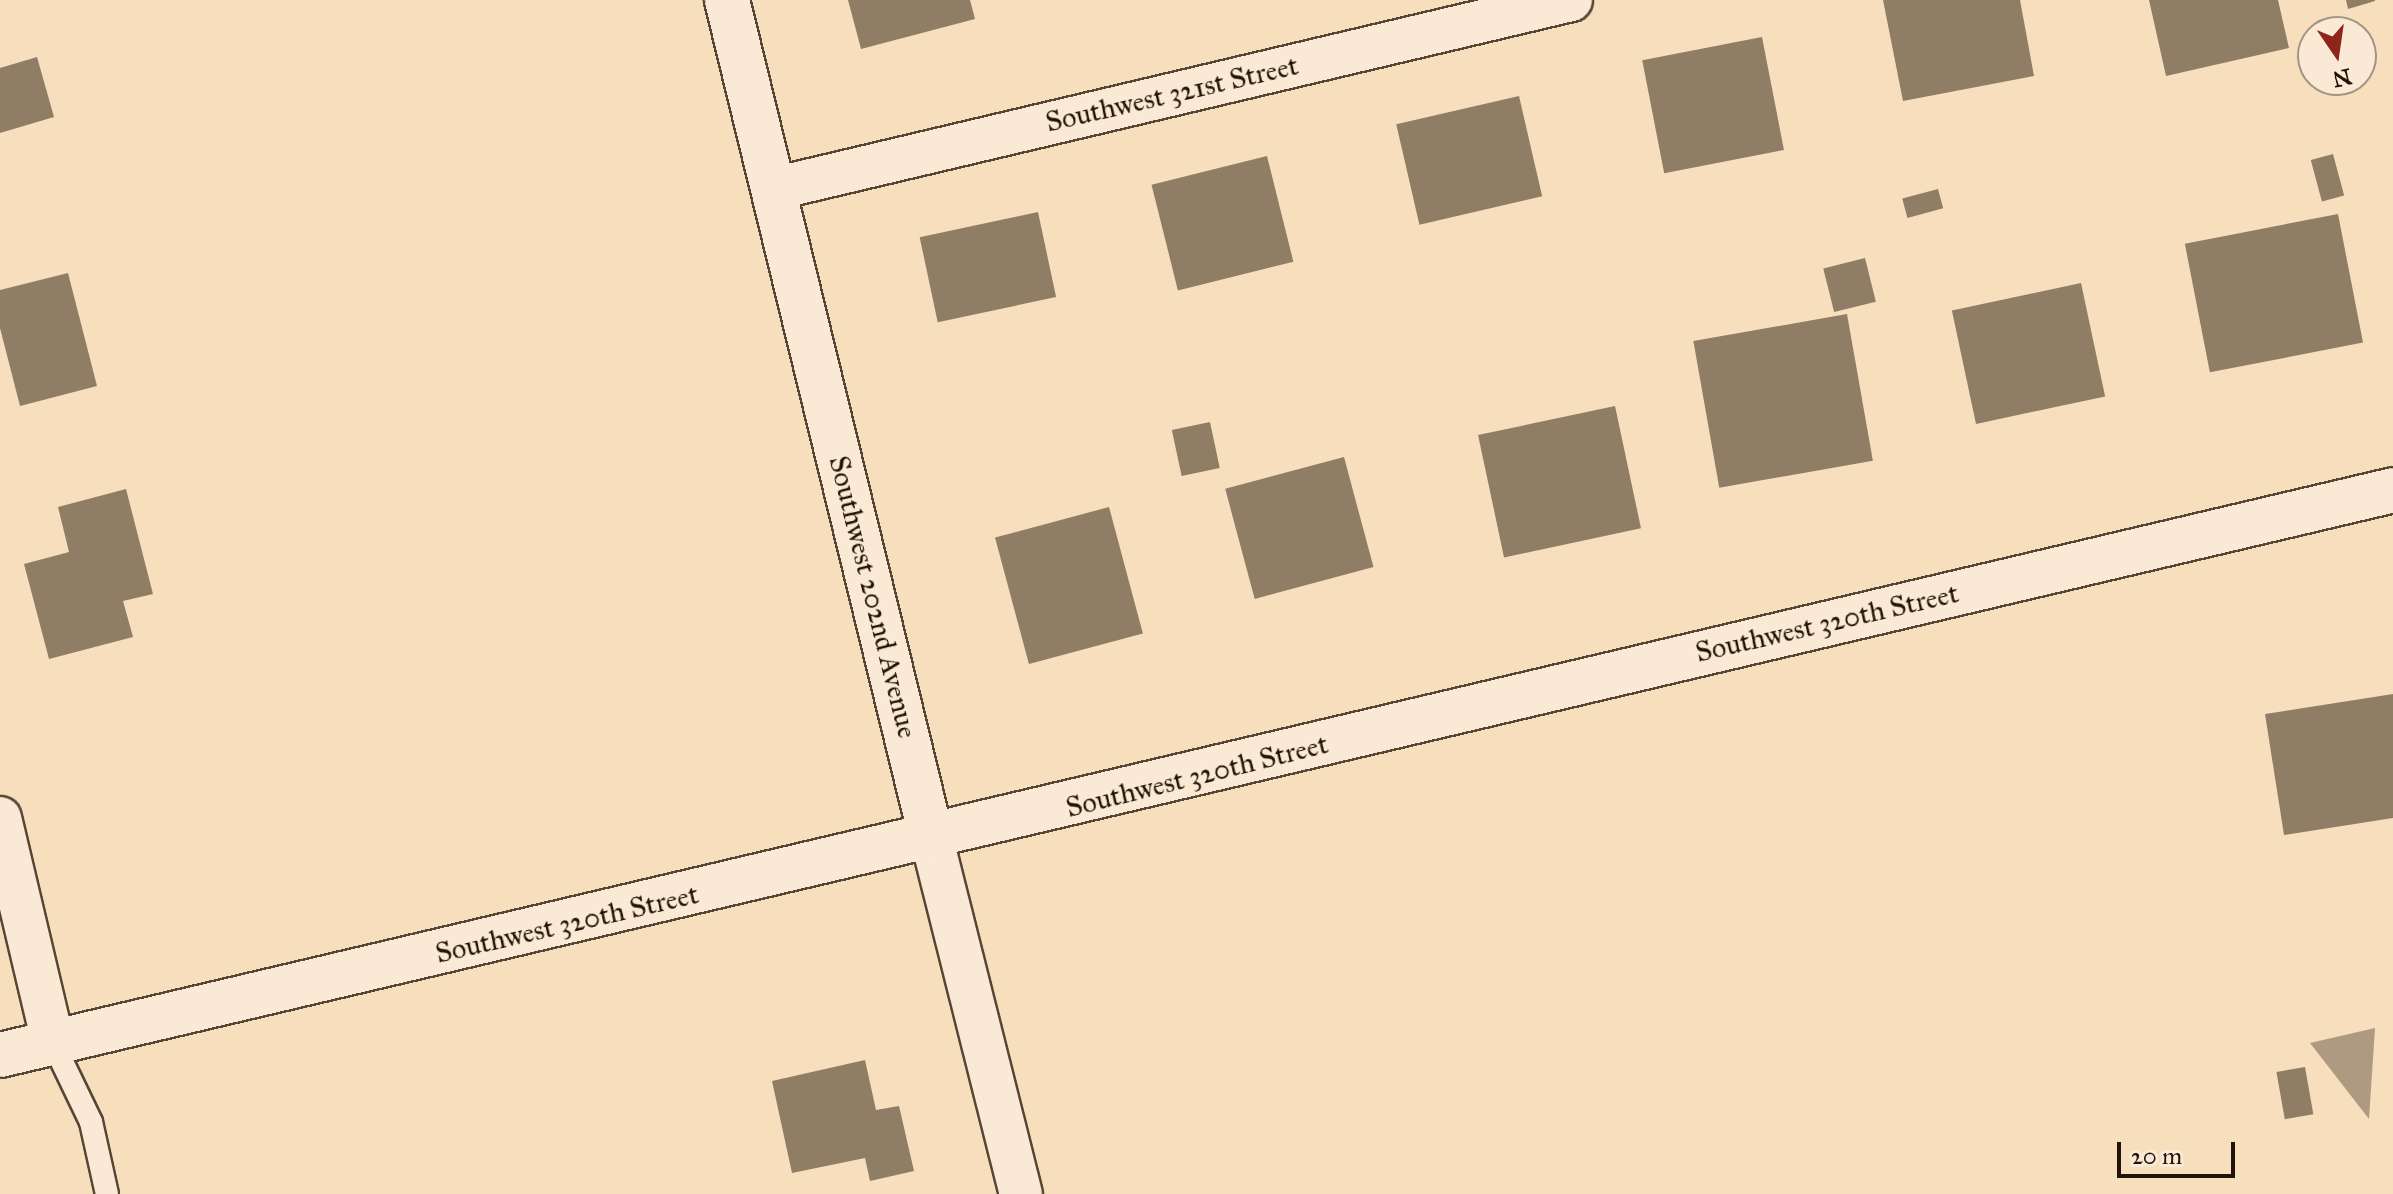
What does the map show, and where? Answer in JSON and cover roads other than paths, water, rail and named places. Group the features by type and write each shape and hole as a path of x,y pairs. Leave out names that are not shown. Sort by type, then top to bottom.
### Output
{"street":[{"name":"Southwest 202nd Avenue","path":"727,0 1021,1194"},
{"name":"Southwest 321st Street","path":"773,189 1426,17 1571,0"},
{"name":"Southwest 320th Street","path":"0,1055 932,840 2393,490"},
{"path":"0,818 53,1043"}],"lane":[{"path":"53,1043 91,1122 107,1194"}]}
